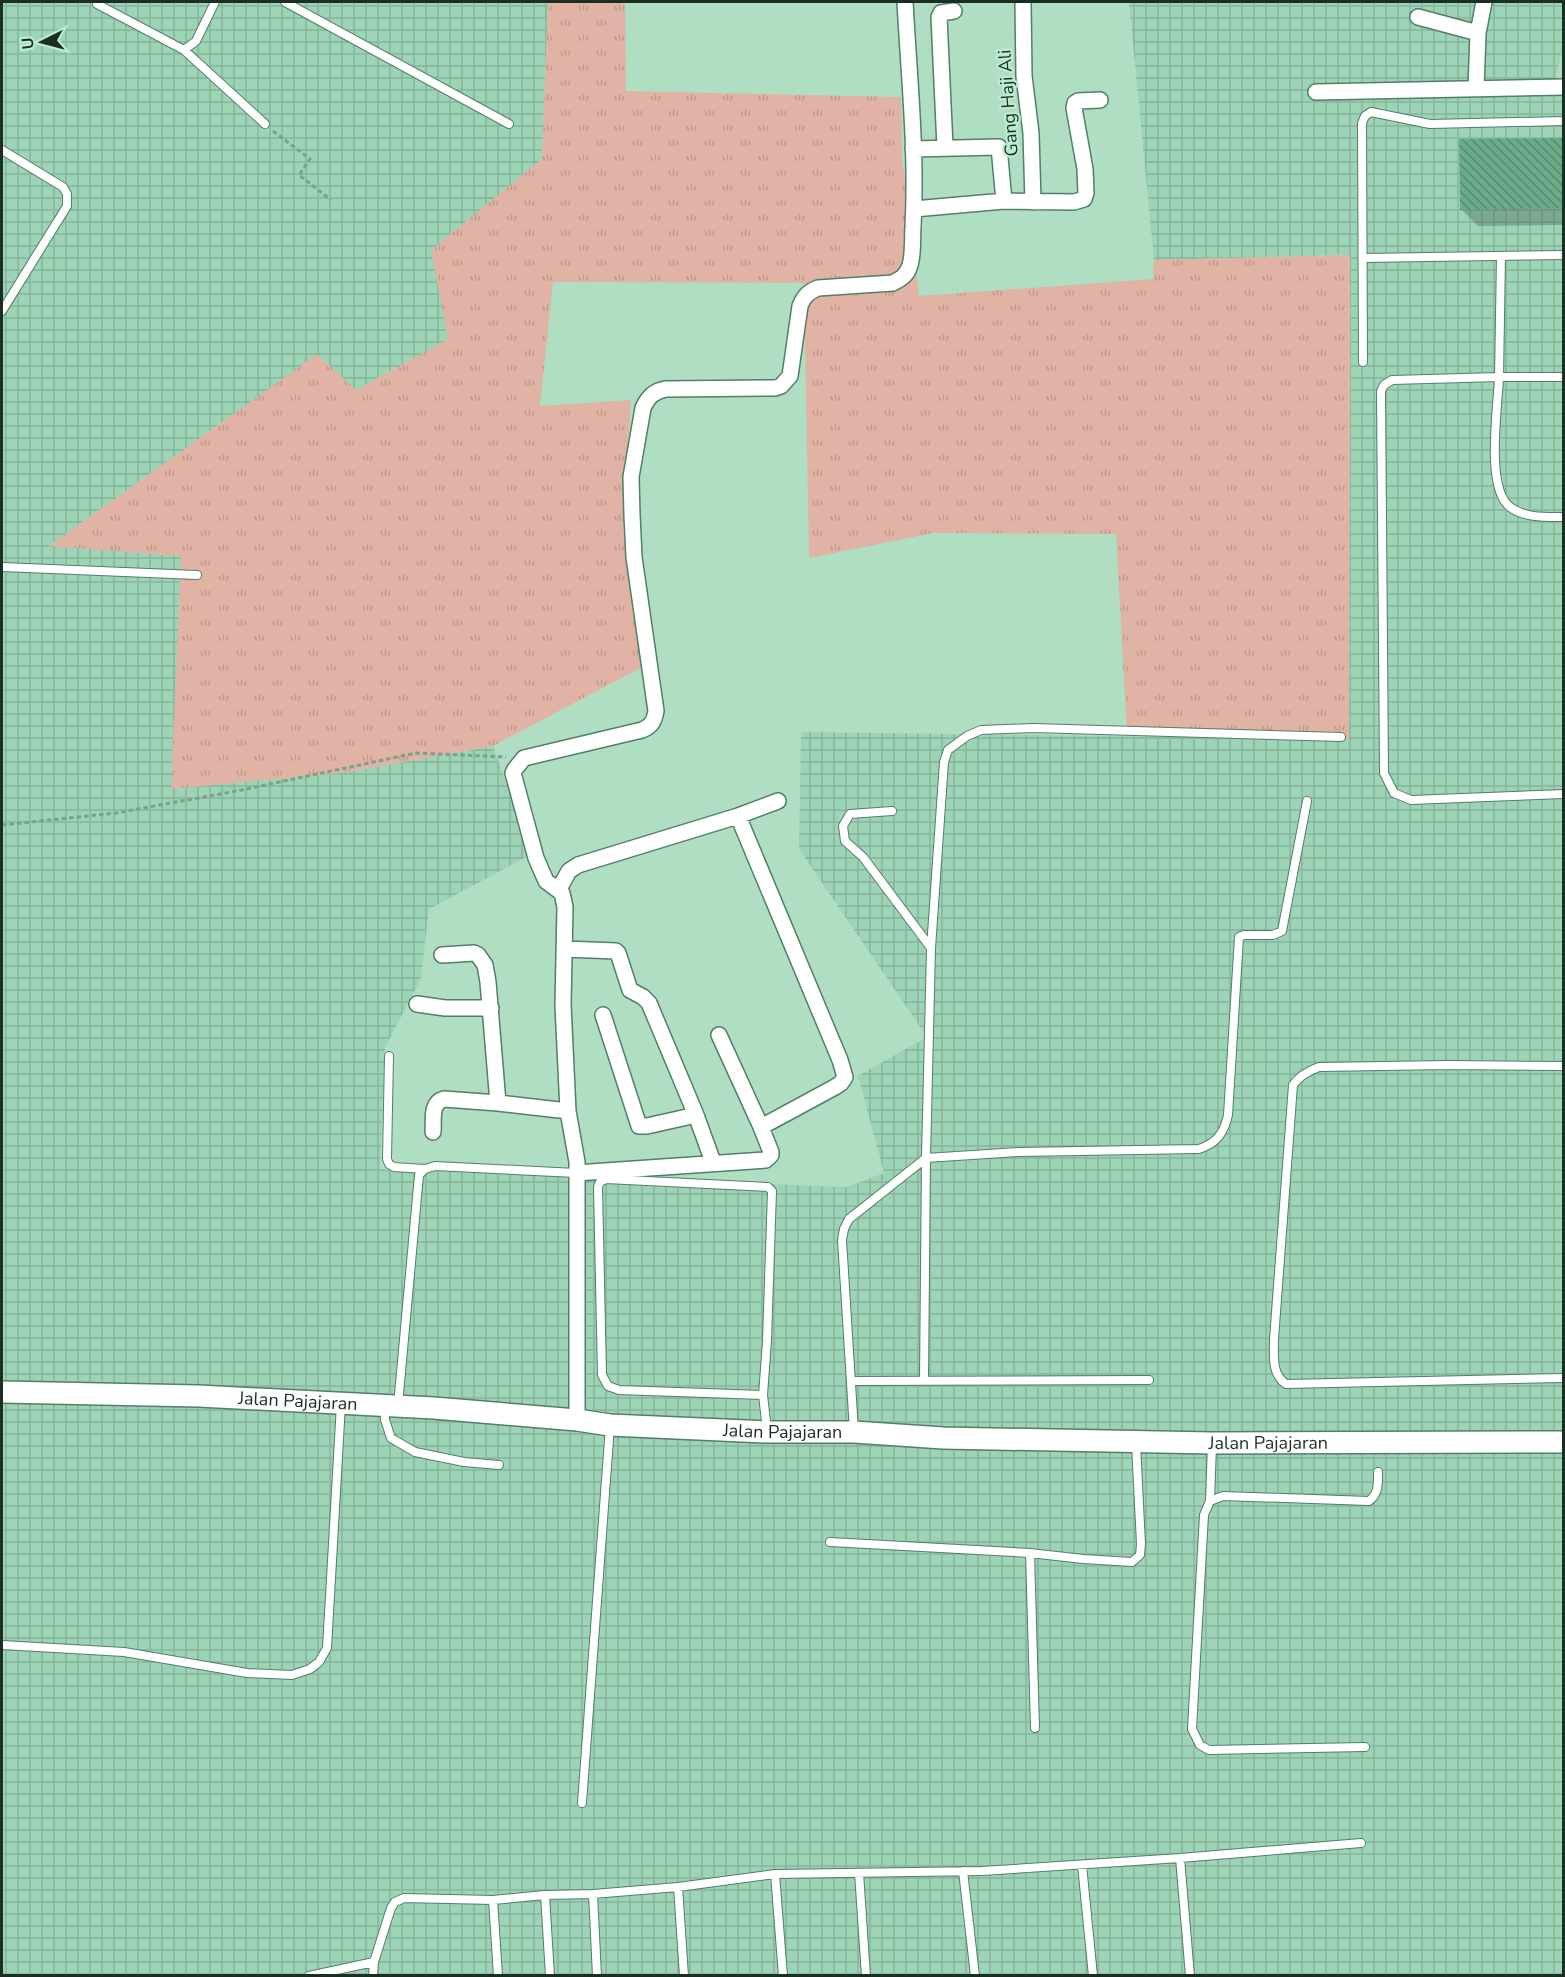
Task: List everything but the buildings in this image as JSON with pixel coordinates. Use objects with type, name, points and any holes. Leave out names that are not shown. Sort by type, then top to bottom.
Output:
[{"type":"main road","name":"Jalan Pajajaran","points":[[2,1392],[199,1396],[392,1406],[577,1420],[610,1425],[766,1432],[854,1432],[943,1438],[1212,1443],[1563,1442]]},
{"type":"street","points":[[577,1420],[576,1162],[568,1111],[563,1005],[565,907],[562,893],[546,881],[536,858],[513,778],[515,769],[524,758],[642,730],[648,728],[655,719],[656,711],[634,557],[632,515],[631,477],[646,401],[657,390],[666,388],[775,388],[781,386],[790,376],[803,298],[818,288],[893,282],[902,278],[909,270],[914,209],[905,2]]},
{"type":"street","name":"Gang Haji Ali","points":[[1023,2],[1024,76],[1034,202]]},
{"type":"street","points":[[1476,89],[1478,33],[1484,2]]},
{"type":"street","points":[[945,147],[939,15],[954,11]]},
{"type":"street","points":[[1418,17],[1478,33]]},
{"type":"street","points":[[1316,92],[1563,87]]},
{"type":"street","points":[[914,209],[1004,201],[1074,202],[1084,199],[1085,169],[1074,108],[1078,101],[1100,100]]},
{"type":"street","points":[[913,149],[999,147],[1004,201]]},
{"type":"street","points":[[559,889],[569,871],[578,865],[738,816],[778,801]]},
{"type":"street","points":[[738,816],[845,1072],[845,1077],[835,1087],[760,1127]]},
{"type":"street","points":[[565,950],[616,951],[618,953],[630,990],[643,997],[648,1003],[713,1162]]},
{"type":"street","points":[[442,955],[478,955],[485,965],[491,1008],[498,1103]]},
{"type":"street","points":[[417,1004],[445,1008],[491,1008]]},
{"type":"street","points":[[603,1015],[639,1126],[696,1116]]},
{"type":"street","points":[[576,1173],[766,1160],[771,1152],[718,1035]]},
{"type":"street","points":[[433,1132],[434,1106],[438,1101],[444,1099],[568,1111]]},
{"type":"lane","points":[[96,2],[184,50],[265,124]]},
{"type":"lane","points":[[184,50],[196,41],[215,2]]},
{"type":"lane","points":[[285,2],[509,124]]},
{"type":"lane","points":[[1363,362],[1362,123],[1365,116],[1371,112],[1431,124],[1563,121]]},
{"type":"lane","points":[[2,150],[63,187],[67,194],[67,206],[2,311]]},
{"type":"lane","points":[[1364,258],[1563,255]]},
{"type":"lane","points":[[1501,256],[1499,377],[1494,469],[1497,486],[1505,502],[1511,508],[1543,517],[1563,517]]},
{"type":"lane","points":[[1563,377],[1392,380],[1384,385],[1381,391],[1384,772],[1394,793],[1411,800],[1563,794]]},
{"type":"lane","points":[[2,567],[197,575]]},
{"type":"lane","points":[[924,1380],[931,948],[944,762],[948,750],[981,730],[1033,728],[1341,737]]},
{"type":"lane","points":[[854,1432],[842,1240],[849,1219],[926,1158],[1020,1152],[1199,1149],[1210,1146],[1225,1130],[1228,1115],[1239,937],[1244,934],[1278,934],[1282,931],[1307,801]]},
{"type":"lane","points":[[892,811],[849,814],[843,826],[845,841],[862,857],[931,948]]},
{"type":"lane","points":[[390,1056],[387,1158],[389,1164],[394,1167],[435,1166],[576,1173]]},
{"type":"lane","points":[[1563,1066],[1319,1067],[1298,1078],[1293,1085],[1274,1339],[1275,1372],[1287,1384],[1563,1378]]},
{"type":"lane","points":[[425,1168],[419,1176],[392,1406],[385,1420],[391,1438],[415,1452],[465,1462],[499,1465]]},
{"type":"lane","points":[[763,1395],[619,1390],[608,1386],[602,1375],[598,1187],[600,1182],[606,1179],[768,1187],[772,1191],[763,1395],[766,1432]]},
{"type":"lane","points":[[851,1381],[1149,1380]]},
{"type":"lane","points":[[2,1645],[124,1652],[247,1673],[292,1675],[310,1669],[319,1662],[327,1648],[341,1404]]},
{"type":"lane","points":[[582,1803],[610,1425]]},
{"type":"lane","points":[[830,1542],[1030,1553],[1132,1562],[1140,1555],[1141,1544],[1136,1441]]},
{"type":"lane","points":[[1212,1443],[1210,1501],[1203,1515],[1192,1729],[1200,1744],[1209,1750],[1365,1747]]},
{"type":"lane","points":[[1210,1501],[1222,1497],[1369,1500],[1376,1496],[1378,1472]]},
{"type":"lane","points":[[1030,1553],[1035,1728]]},
{"type":"lane","points":[[373,1976],[374,1962],[391,1908],[395,1902],[404,1898],[492,1900],[678,1887],[775,1874],[963,1871],[1180,1858],[1360,1843]]},
{"type":"lane","points":[[1180,1858],[1190,1976]]},
{"type":"lane","points":[[1082,1864],[1094,1976]]},
{"type":"lane","points":[[963,1871],[975,1976]]},
{"type":"lane","points":[[775,1874],[783,1976]]},
{"type":"lane","points":[[859,1874],[866,1976]]},
{"type":"lane","points":[[678,1887],[684,1976]]},
{"type":"lane","points":[[593,1894],[597,1976]]},
{"type":"lane","points":[[545,1895],[550,1976]]},
{"type":"lane","points":[[492,1900],[498,1976]]},
{"type":"lane","points":[[309,1976],[374,1962]]},
{"type":"path","points":[[265,124],[310,159],[298,175],[331,200]]},
{"type":"path","points":[[2,825],[116,813],[242,790],[416,753],[524,758]]},
{"type":"shaded area","points":[[2,2],[548,2],[542,159],[432,250],[448,339],[356,390],[317,355],[50,545],[181,556],[341,773],[493,746],[532,854],[429,909],[421,978],[385,1048],[380,1169],[847,1187],[884,1173],[858,1076],[927,1037],[799,849],[801,732],[1349,739],[1350,255],[1154,260],[1129,2],[1563,2],[1563,46],[1556,78],[1564,78],[1563,1975],[2,1976]]},
{"type":"green space","points":[[548,2],[625,2],[626,91],[901,97],[902,158],[919,296],[1153,279],[1154,260],[1350,255],[1349,739],[1127,736],[1116,534],[933,533],[809,558],[804,283],[553,282],[540,406],[631,400],[623,529],[642,667],[493,746],[341,773],[171,789],[181,556],[49,546],[317,354],[356,390],[448,339],[431,250],[542,159]]}]
